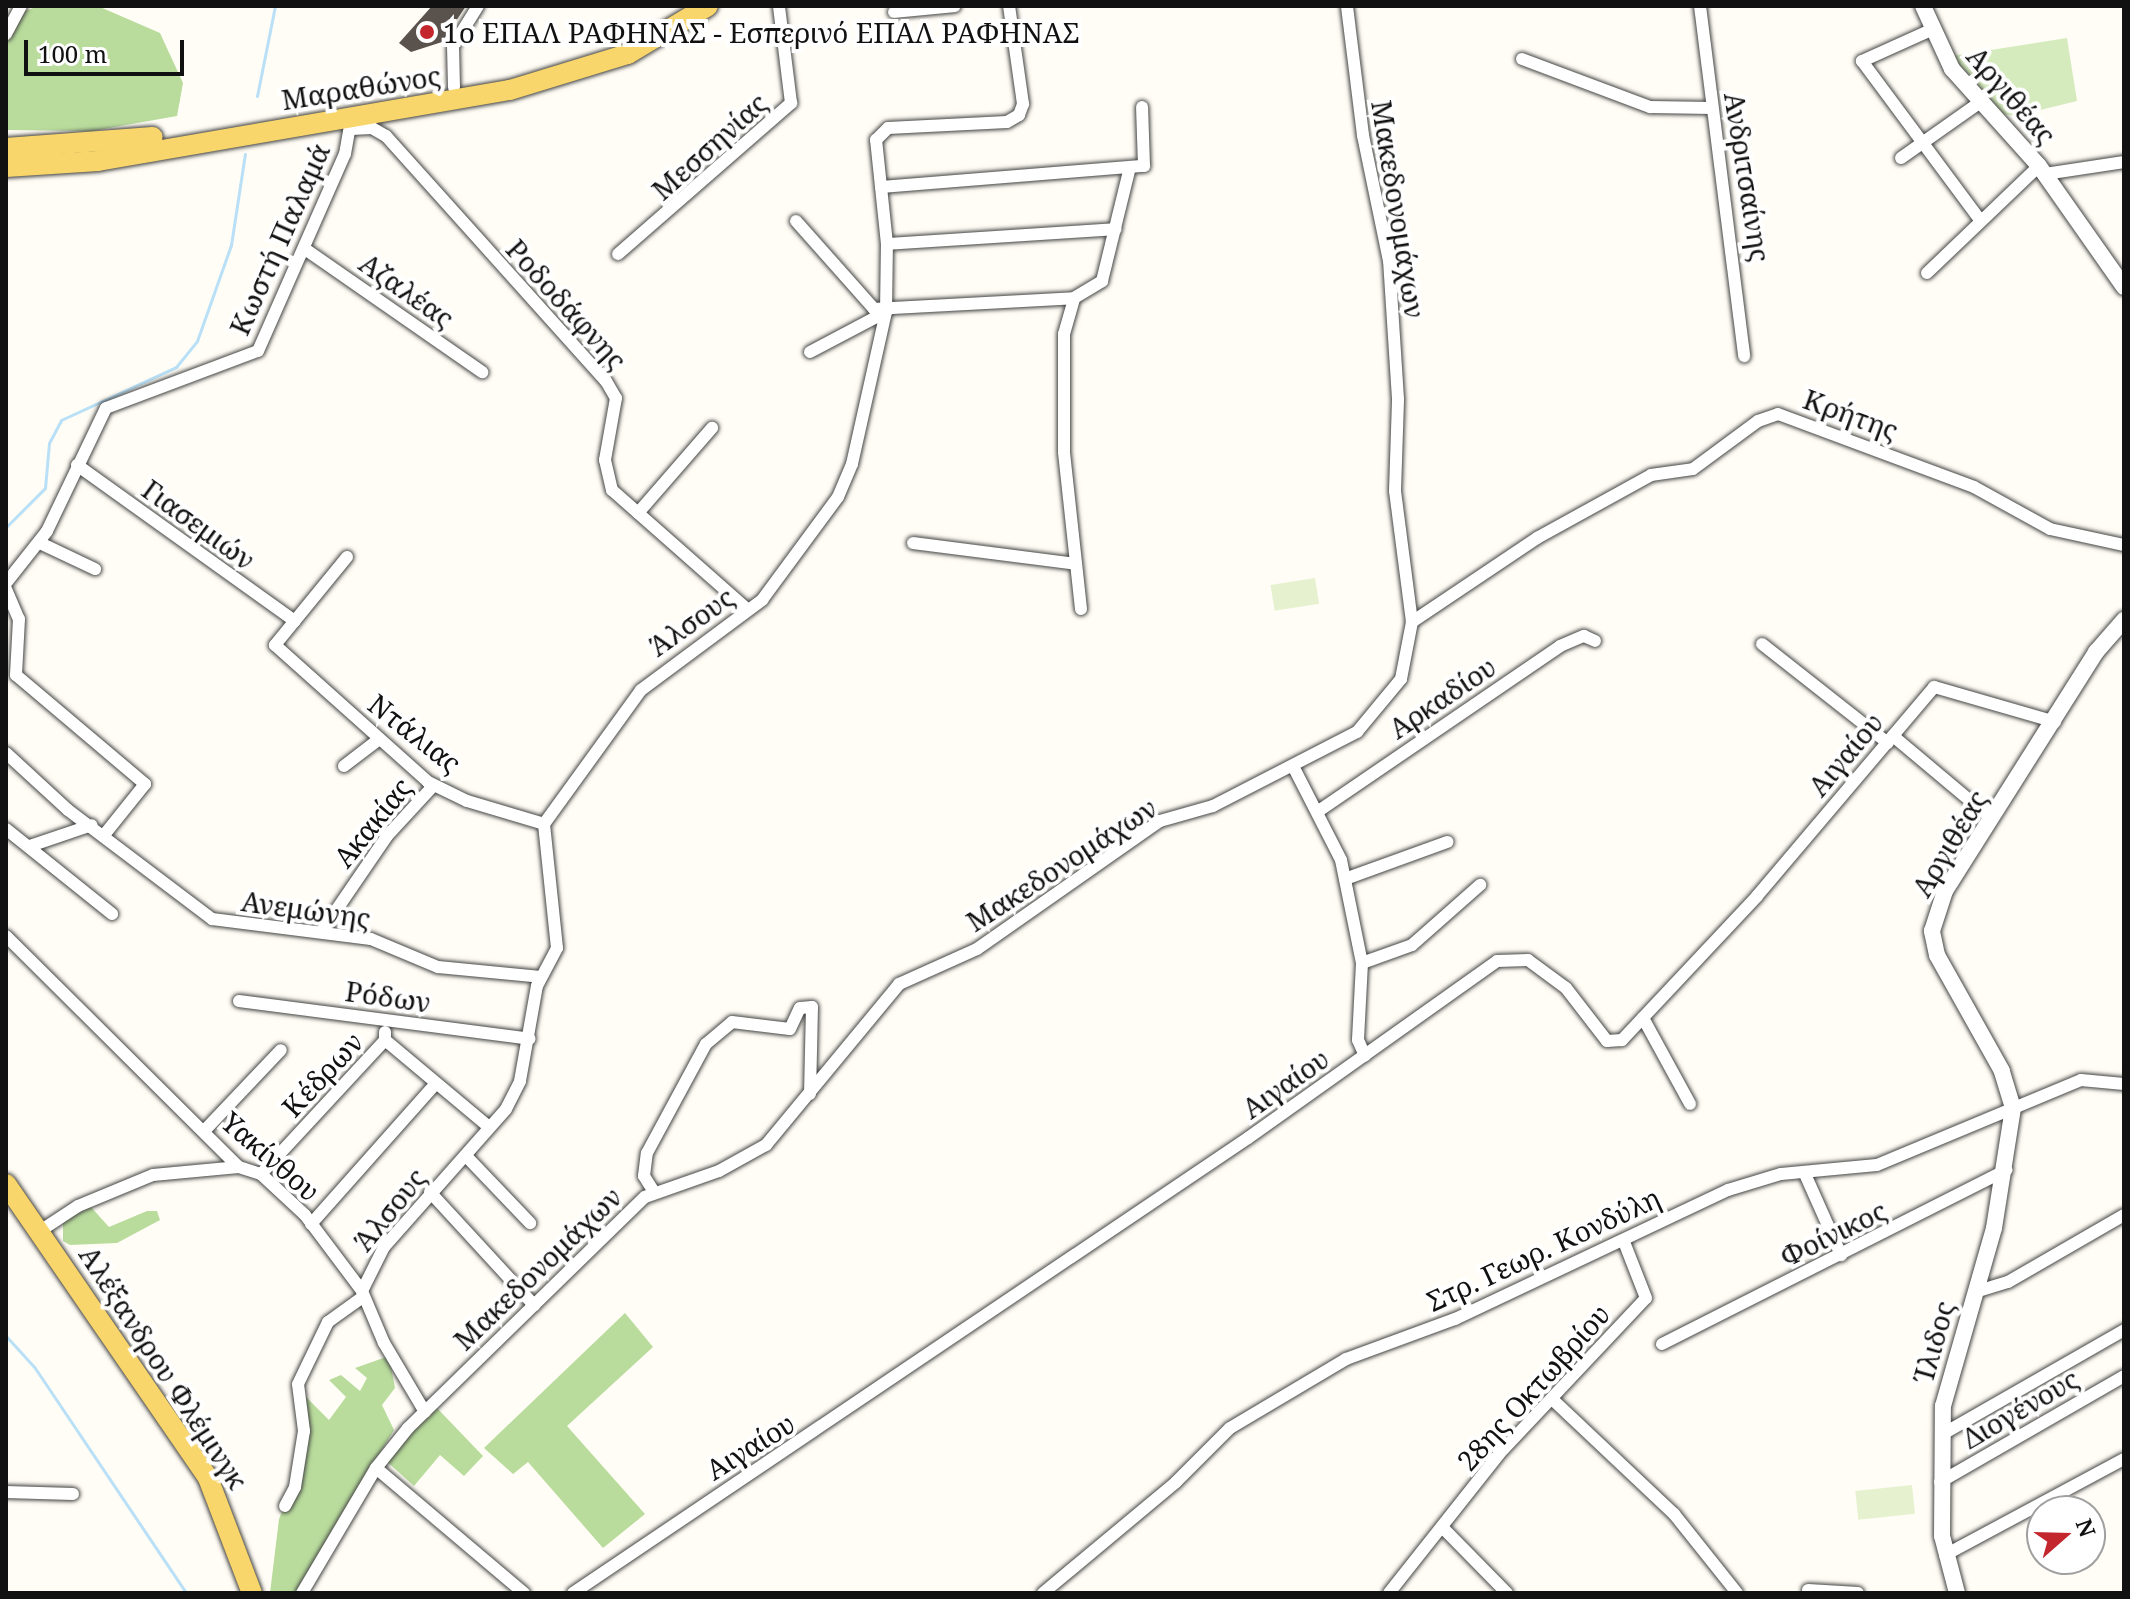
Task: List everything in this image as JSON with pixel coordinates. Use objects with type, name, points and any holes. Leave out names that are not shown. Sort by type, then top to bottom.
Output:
[{"type":"main road","name":"Μαραθώνος","points":[[6,148],[121,143],[454,87],[591,55],[686,6]]},
{"type":"main road","name":"Μαραθώνος","points":[[6,167],[70,165],[349,124],[575,74],[643,48],[708,6]]},
{"type":"main road","name":"Αλέξανδρου Φλέμινγκ","points":[[7,1188],[40,1231],[208,1478],[252,1593]]},
{"type":"street","points":[[454,87],[453,46],[478,6]]},
{"type":"street","name":"Μεσσηνίας","points":[[618,254],[791,103],[779,6]]},
{"type":"street","points":[[894,12],[955,6]]},
{"type":"street","name":"Άλσους","points":[[363,1294],[384,1247],[430,1192],[466,1156],[513,1098],[530,1039],[541,977],[559,931],[544,824],[641,690],[748,610],[780,578],[838,497],[852,464],[886,312],[887,244],[879,131],[1007,122],[1019,115],[1023,104],[1009,6]]},
{"type":"street","name":"Μακεδονομάχων","points":[[302,1593],[376,1468],[425,1412],[654,1192],[749,1157],[810,1096],[909,977],[977,949],[1160,821],[1213,806],[1294,768],[1357,732],[1380,706],[1410,659],[1412,622],[1395,491],[1398,399],[1389,261],[1347,6]]},
{"type":"street","name":"Ανδριτσαίνης","points":[[1700,6],[1712,108],[1728,192],[1744,356]]},
{"type":"street","name":"Αργιθέας","points":[[1923,6],[1931,30],[1979,103],[2042,170],[2124,287]]},
{"type":"street","points":[[6,34],[14,11]]},
{"type":"street","points":[[1931,30],[1862,61],[1981,221]]},
{"type":"street","points":[[1522,59],[1650,107],[1712,108]]},
{"type":"street","points":[[1901,158],[1979,103]]},
{"type":"street","points":[[881,187],[1144,166],[1142,107]]},
{"type":"street","name":"Κωστή Παλαμά","points":[[6,586],[40,543],[106,408],[258,351],[305,249],[349,124]]},
{"type":"street","name":"Ροδοδάφνης","points":[[349,124],[372,128],[386,136],[613,390],[606,473],[612,490],[748,610]]},
{"type":"street","points":[[1927,273],[1981,221],[2042,170],[2124,162]]},
{"type":"street","points":[[810,352],[886,312],[1074,298],[1102,281],[1130,167]]},
{"type":"street","points":[[796,221],[866,302],[886,312]]},
{"type":"street","points":[[887,244],[1116,229]]},
{"type":"street","name":"Αζαλέας","points":[[305,249],[482,372]]},
{"type":"street","points":[[1074,298],[1062,377],[1081,609]]},
{"type":"street","name":"Κρήτης","points":[[1412,622],[1537,538],[1651,475],[1693,469],[1745,430],[1778,414],[1974,487],[2050,529],[2124,545]]},
{"type":"street","points":[[638,513],[712,428]]},
{"type":"street","name":"Γιασεμιών","points":[[77,465],[295,621]]},
{"type":"street","points":[[40,543],[95,569]]},
{"type":"street","points":[[913,543],[1076,564]]},
{"type":"street","points":[[295,621],[347,557]]},
{"type":"street","points":[[6,586],[19,619],[16,675],[145,784],[104,835]]},
{"type":"street","name":"Αργιθέας","points":[[2013,1108],[2002,1071],[1940,962],[1932,931],[1945,891],[2055,722],[2096,652],[2124,620]]},
{"type":"street","name":"Ντάλιας","points":[[295,621],[275,645],[378,740],[434,785],[544,824]]},
{"type":"street","name":"Αρκαδίου","points":[[1320,810],[1560,646],[1584,636],[1595,641]]},
{"type":"street","points":[[1762,644],[1992,819]]},
{"type":"street","name":"Αιγαίου","points":[[573,1593],[1365,1056],[1497,961],[1512,958],[1528,960],[1566,988],[1607,1041],[1622,1040],[1934,687],[2055,722]]},
{"type":"street","points":[[344,766],[378,740]]},
{"type":"street","name":"Ανεμώνης","points":[[6,753],[212,919],[371,939],[438,967],[541,977]]},
{"type":"street","points":[[1294,768],[1320,810],[1345,879],[1362,963],[1358,1040],[1365,1056]]},
{"type":"street","name":"Ακακίας","points":[[322,931],[387,836],[434,785]]},
{"type":"street","points":[[30,846],[92,825]]},
{"type":"street","points":[[11,834],[112,914]]},
{"type":"street","points":[[1345,879],[1447,842]]},
{"type":"street","points":[[1362,963],[1412,945],[1480,885]]},
{"type":"street","name":"Υακίνθου","points":[[6,936],[239,1167],[261,1174],[311,1224],[363,1294],[425,1412]]},
{"type":"street","name":"Ρόδων","points":[[239,1001],[530,1039]]},
{"type":"street","points":[[654,1192],[644,1176],[647,1153],[706,1044],[734,1021],[790,1029],[800,1008],[812,1007],[810,1096]]},
{"type":"street","points":[[1643,1018],[1690,1104]]},
{"type":"street","points":[[388,1021],[385,1040],[489,1127]]},
{"type":"street","name":"Κέδρων","points":[[261,1174],[385,1040]]},
{"type":"street","points":[[205,1130],[281,1050]]},
{"type":"street","name":"Στρ. Γεωρ. Κονδύλη","points":[[1043,1593],[1245,1418],[1346,1359],[1455,1319],[1624,1242],[1728,1190],[1781,1174],[1877,1165],[2081,1080],[2124,1084]]},
{"type":"street","points":[[311,1224],[436,1083]]},
{"type":"street","name":"Ίλιδος","points":[[1957,1593],[1945,1555],[1940,1482],[1941,1435],[1947,1384],[1975,1292],[2006,1170],[2013,1108]]},
{"type":"street","points":[[466,1156],[530,1223]]},
{"type":"street","points":[[40,1231],[78,1206],[153,1175],[239,1167]]},
{"type":"street","name":"Φοίνικος","points":[[1662,1344],[2006,1170]]},
{"type":"street","points":[[1805,1174],[1841,1255]]},
{"type":"street","points":[[430,1192],[534,1305]]},
{"type":"street","points":[[1975,1292],[2008,1282],[2124,1215]]},
{"type":"street","name":"28ης Οκτωβρίου","points":[[1389,1593],[1444,1529],[1499,1454],[1646,1298],[1624,1242]]},
{"type":"street","points":[[285,1506],[295,1487],[304,1431],[298,1384],[328,1322],[363,1294]]},
{"type":"street","points":[[1941,1435],[2124,1330]]},
{"type":"street","name":"Διογένους","points":[[1940,1482],[2124,1376]]},
{"type":"street","points":[[1552,1399],[1674,1514],[1737,1593]]},
{"type":"street","points":[[1945,1555],[2124,1459]]},
{"type":"street","points":[[376,1468],[524,1593]]},
{"type":"street","points":[[6,1492],[73,1494]]},
{"type":"street","points":[[1444,1529],[1507,1593]]},
{"type":"street","points":[[1808,1590],[1858,1593]]},
{"type":"green space","points":[[39,6],[100,7],[160,33],[183,83],[177,116],[92,131],[6,130],[6,42],[22,12]]},
{"type":"green space","points":[[2067,38],[2077,101],[2016,116],[2002,114],[1952,56]]},
{"type":"green space","points":[[1315,578],[1319,604],[1275,611],[1271,585]]},
{"type":"green space","points":[[91,1207],[109,1227],[147,1211],[157,1211],[160,1220],[117,1243],[70,1245],[63,1241],[63,1221]]},
{"type":"green space","points":[[625,1313],[653,1347],[567,1426],[645,1514],[603,1548],[528,1462],[513,1474],[484,1448]]},
{"type":"green space","points":[[389,1356],[395,1388],[382,1405],[394,1430],[295,1593],[270,1593],[279,1519],[306,1453],[301,1392],[329,1420],[346,1397],[329,1380],[341,1375],[360,1391],[367,1378],[355,1368]]},
{"type":"green space","points":[[436,1407],[483,1456],[464,1476],[440,1455],[414,1486],[384,1459]]},
{"type":"green space","points":[[1912,1485],[1915,1514],[1858,1520],[1855,1491]]},
{"type":"building","name":"1ο ΕΠΑΛ ΡΑΦΗΝΑΣ - Εσπερινό ΕΠΑΛ ΡΑΦΗΝΑΣ","points":[[432,6],[466,6],[442,42],[411,52],[399,43]]},
{"type":"waterway","points":[[257,96],[275,6]]},
{"type":"waterway","points":[[6,527],[45,488],[49,443],[61,420],[176,367],[197,341],[231,245],[245,154]]},
{"type":"waterway","points":[[6,1336],[35,1368],[186,1593]]},
{"type":"place","name":"1ο ΕΠΑΛ ΡΑΦΗΝΑΣ - Εσπερινό ΕΠΑΛ ΡΑΦΗΝΑΣ","points":[[427,32]]}]
